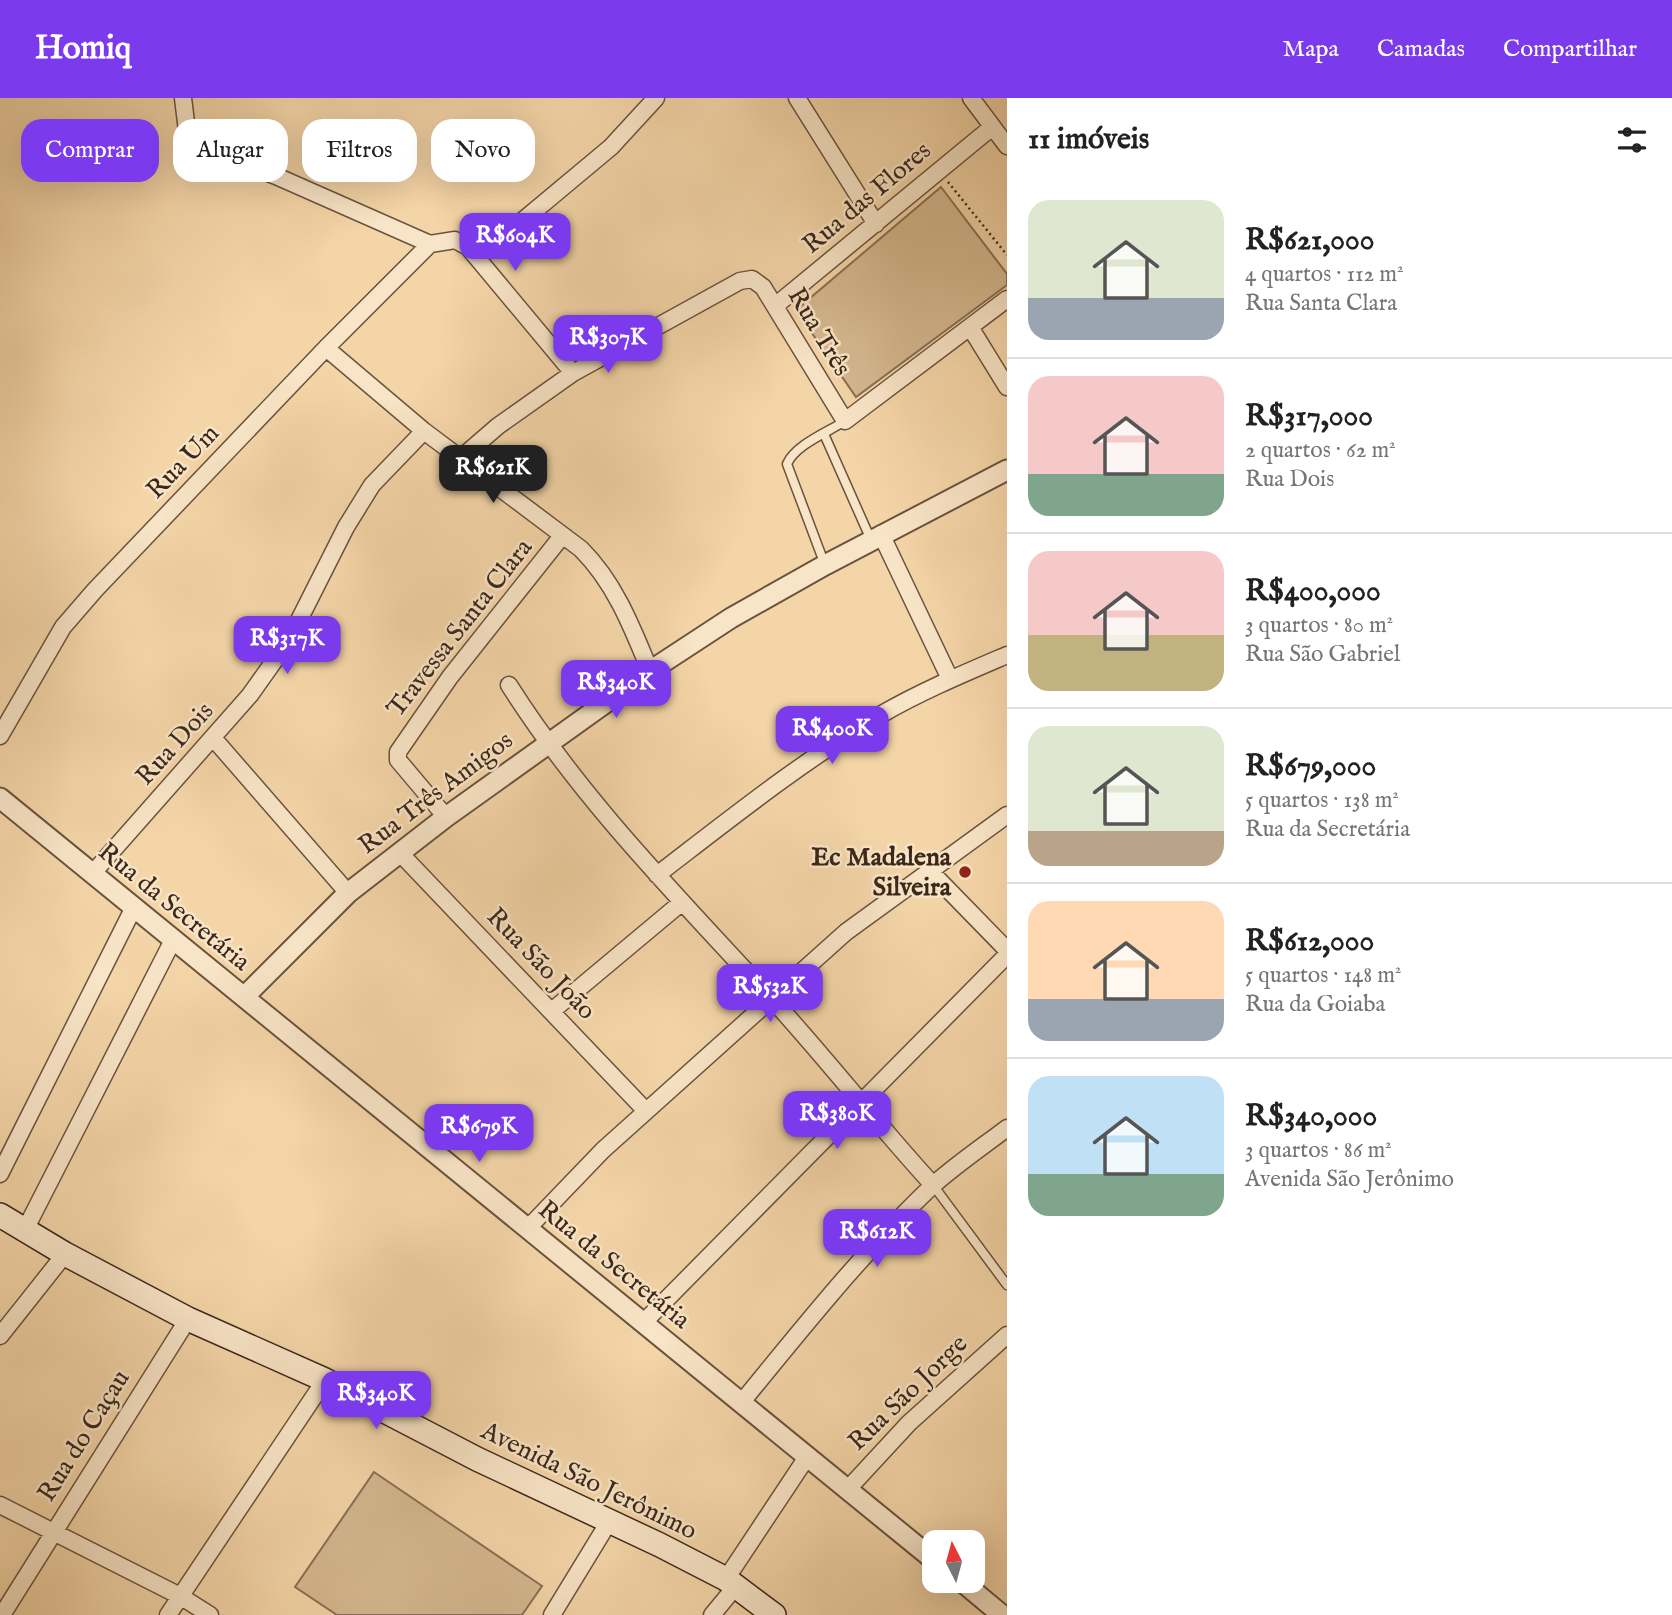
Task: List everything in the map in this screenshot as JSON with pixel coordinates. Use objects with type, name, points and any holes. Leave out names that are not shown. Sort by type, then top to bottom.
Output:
[{"type":"main road","name":"Avenida São Jerônimo","points":[[0,1214],[65,1254],[188,1319],[324,1380],[477,1459],[610,1520],[731,1582],[774,1615]]},
{"type":"street","points":[[183,98],[187,139],[199,148],[286,181],[430,244],[456,240],[468,247],[573,373]]},
{"type":"street","points":[[478,258],[611,147],[656,98]]},
{"type":"street","points":[[797,98],[876,223]]},
{"type":"street","points":[[971,98],[1007,146]]},
{"type":"street","name":"Rua das Flores","points":[[775,306],[991,128]]},
{"type":"street","name":"Rua Um","points":[[0,736],[63,628],[160,520],[430,244]]},
{"type":"street","name":"Rua Três","points":[[461,458],[498,425],[573,373],[740,281],[752,279],[763,287],[845,421]]},
{"type":"street","points":[[845,421],[1007,299]]},
{"type":"street","points":[[970,327],[1007,387]]},
{"type":"street","points":[[326,348],[424,432],[598,566],[630,621],[650,671]]},
{"type":"street","name":"Rua Dois","points":[[92,874],[214,739],[289,640],[346,527],[372,485],[424,432]]},
{"type":"street","name":"Rua Três Amigos","points":[[244,997],[348,893],[446,817],[650,671],[731,618],[825,565],[1007,470]]},
{"type":"street","name":"Travessa Santa Clara","points":[[446,817],[398,760],[398,752],[450,677],[562,536]]},
{"type":"street","points":[[876,537],[950,679]]},
{"type":"street","points":[[657,875],[810,758],[884,713],[950,679],[1007,655]]},
{"type":"street","points":[[509,685],[546,744],[657,875],[771,999],[859,1104],[933,1185]]},
{"type":"street","points":[[214,739],[348,893]]},
{"type":"street","name":"Rua da Secretária","points":[[0,799],[922,1550]]},
{"type":"street","points":[[528,1228],[646,1111],[846,932],[1007,815]]},
{"type":"street","name":"Rua São João","points":[[400,852],[553,1010],[646,1111]]},
{"type":"street","points":[[643,1323],[1007,952],[929,870]]},
{"type":"street","points":[[553,1010],[681,903]]},
{"type":"street","points":[[0,1174],[134,907]]},
{"type":"street","points":[[26,1228],[173,940]]},
{"type":"street","points":[[741,1403],[832,1291],[933,1185],[1007,1128]]},
{"type":"street","points":[[0,1336],[65,1254]]},
{"type":"street","name":"Rua do Caçau","points":[[2,1615],[188,1319]]},
{"type":"street","name":"Rua São Jorge","points":[[847,1490],[909,1423],[1007,1335]]},
{"type":"street","points":[[168,1615],[324,1380]]},
{"type":"street","points":[[712,1615],[807,1457]]},
{"type":"street","points":[[0,1505],[180,1596],[210,1615]]},
{"type":"street","points":[[552,1615],[610,1520]]},
{"type":"street","points":[[976,1593],[1002,1615]]},
{"type":"lane","points":[[825,565],[788,464],[790,457],[845,421]]},
{"type":"lane","points":[[824,434],[876,537]]},
{"type":"lane","points":[[933,1185],[1007,1285]]},
{"type":"path","points":[[939,171],[1007,255]]},
{"type":"shaded area","points":[[941,187],[1007,274],[1007,285],[856,397],[796,310]]},
{"type":"shaded area","points":[[374,1472],[542,1586],[522,1615],[337,1615],[295,1587]]},
{"type":"place","name":"Ec Madalena Silveira","points":[[965,872]]}]
